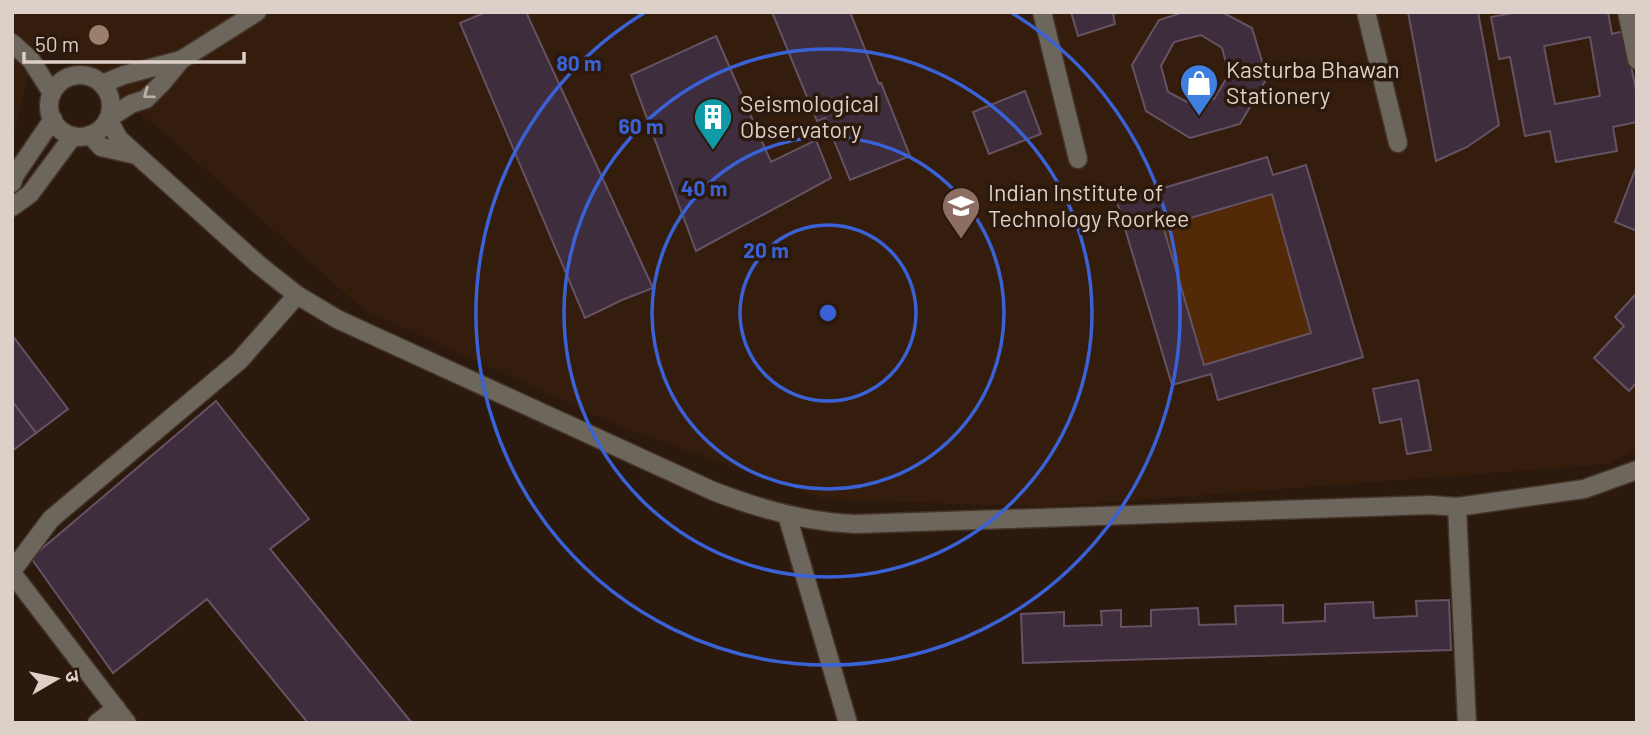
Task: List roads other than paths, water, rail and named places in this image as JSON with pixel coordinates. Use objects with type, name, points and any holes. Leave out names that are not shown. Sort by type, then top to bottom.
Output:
[{"type":"street","points":[[102,84],[124,75],[181,60],[257,12]]},
{"type":"street","points":[[1042,12],[1078,159]]},
{"type":"street","points":[[1366,12],[1398,143]]},
{"type":"street","points":[[1627,12],[1637,60]]},
{"type":"street","points":[[12,43],[31,60],[67,78]]},
{"type":"street","points":[[31,60],[52,93]]},
{"type":"street","points":[[12,207],[30,194],[81,135],[103,126],[108,119],[131,104],[146,99],[181,60]]},
{"type":"street","points":[[136,155],[101,147],[81,135],[58,127],[50,111],[50,101],[56,87],[76,75],[86,75],[102,84],[110,101],[108,119],[119,139],[260,265],[297,295],[337,319],[713,491],[745,504],[826,523],[1431,505],[1457,507],[1584,489],[1637,470]]},
{"type":"street","points":[[12,183],[15,174],[52,119]]},
{"type":"street","points":[[127,723],[12,572],[51,520],[240,360],[297,295]]},
{"type":"street","points":[[1457,507],[1467,723]]},
{"type":"street","points":[[788,515],[848,723]]},
{"type":"street","points":[[97,723],[116,708]]},
{"type":"place","name":"Kasturba Bhawan Stationery","points":[[1199,117]]},
{"type":"place","name":"Seismological Observatory","points":[[713,151]]},
{"type":"place","name":"Indian Institute of Technology Roorkee","points":[[961,240]]}]
